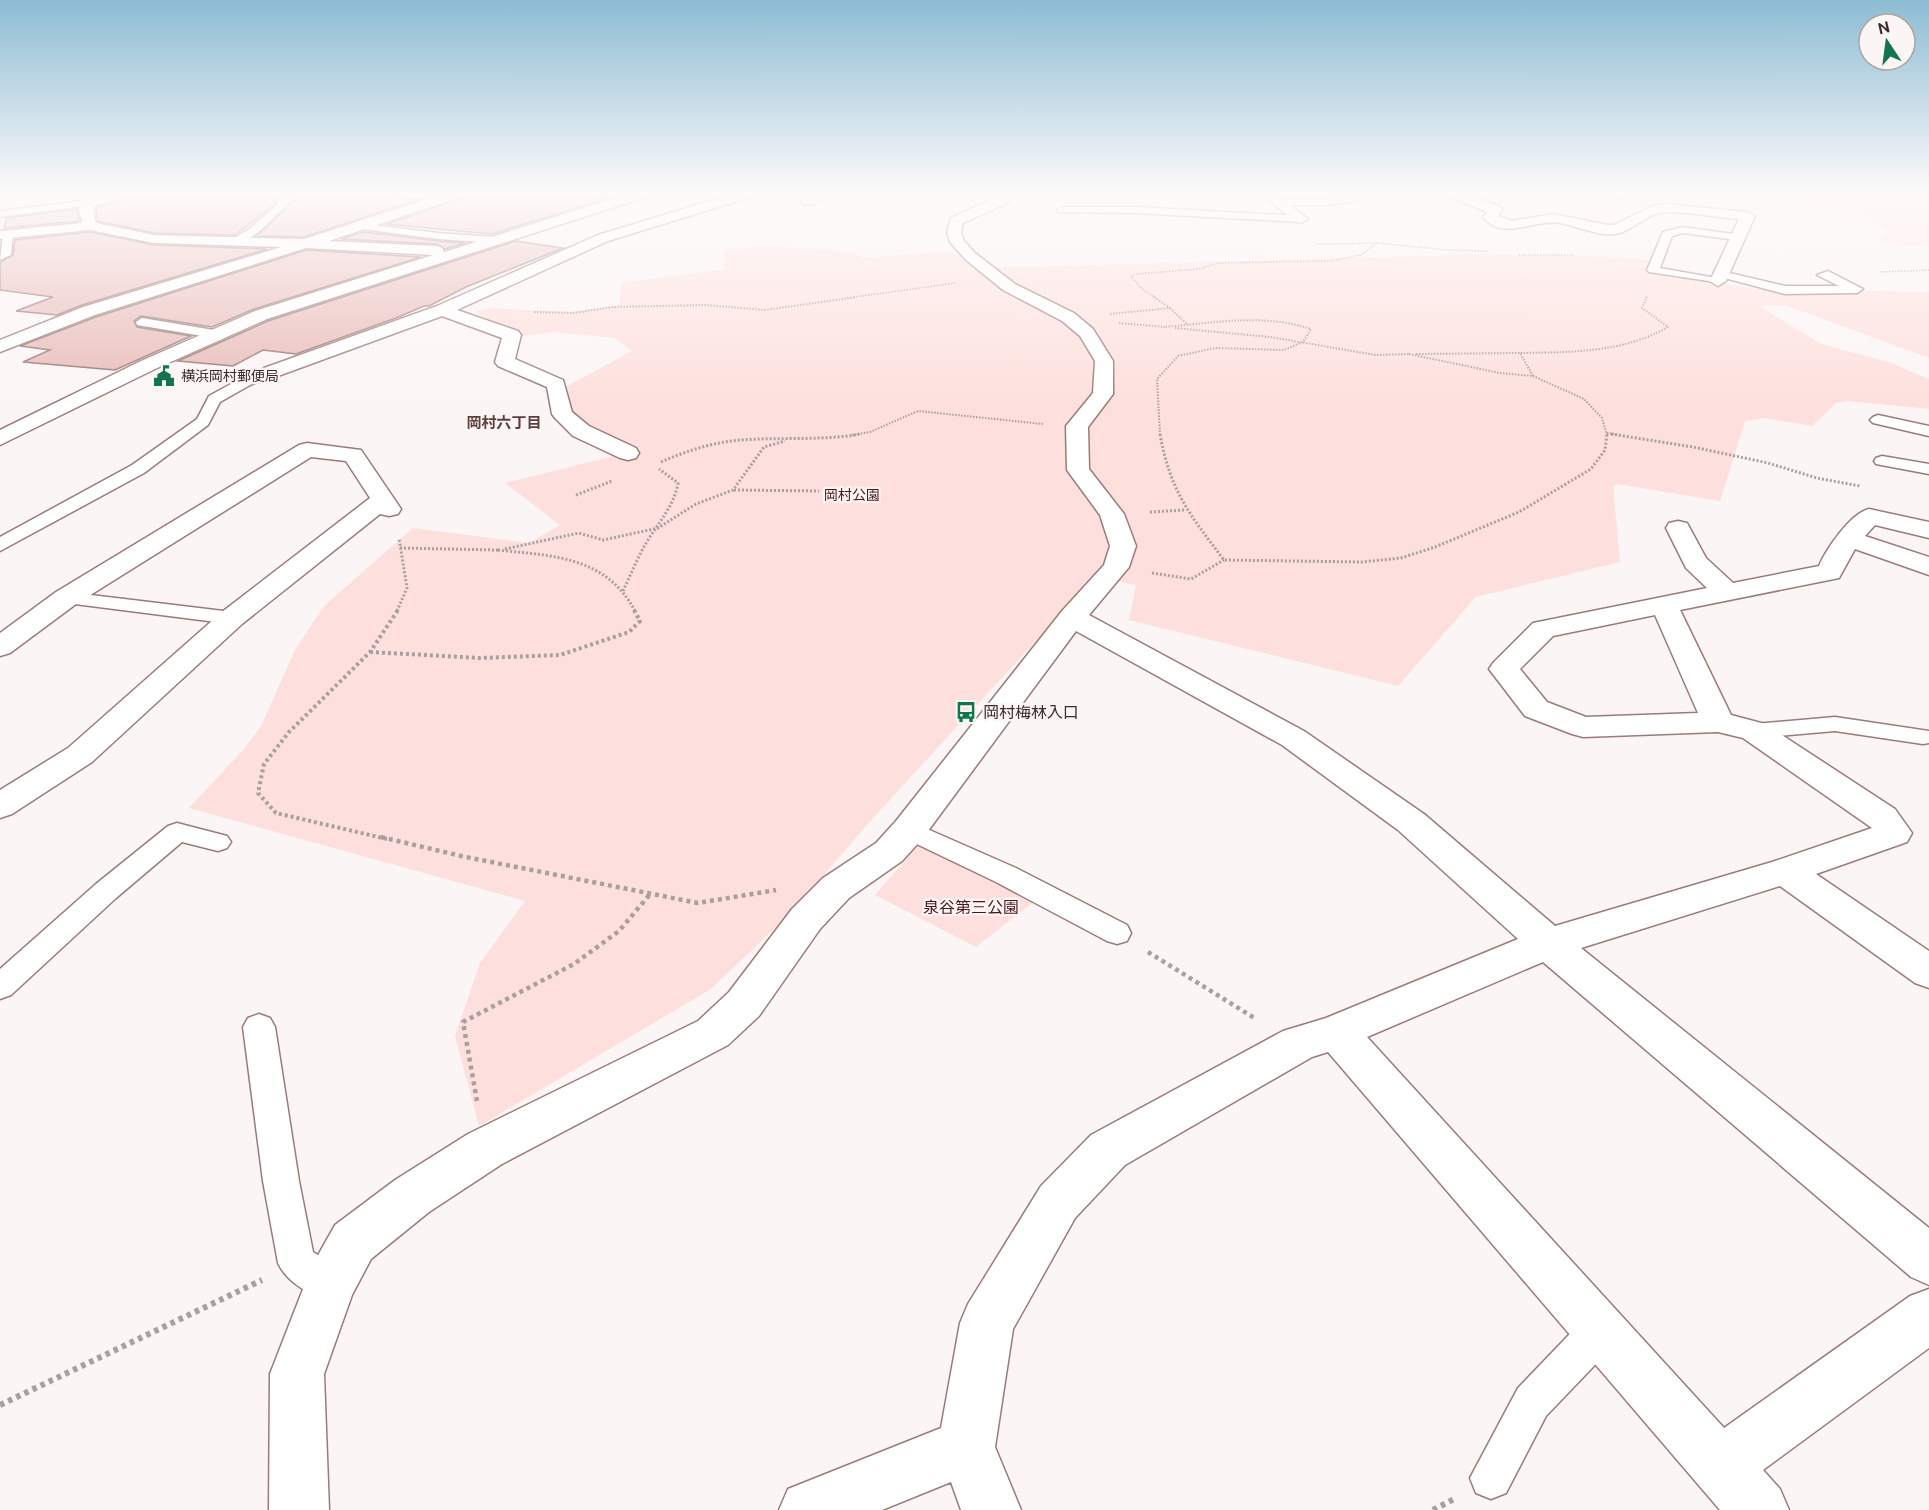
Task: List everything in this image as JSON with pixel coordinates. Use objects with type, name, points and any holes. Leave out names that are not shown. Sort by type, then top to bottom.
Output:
[{"type":"street","points":[[0,346],[89,311],[246,262]]},
{"type":"street","points":[[0,438],[214,334],[261,315],[424,262]]},
{"type":"street","points":[[271,372],[443,310],[549,262]]},
{"type":"street","points":[[299,1510],[297,1374],[313,1274],[412,1196],[485,1149],[713,1033],[744,1004],[806,919],[836,888],[889,852],[909,830],[1072,617],[1116,567],[1123,546],[1112,514],[1078,470],[1077,426],[1103,394],[1104,361],[1087,333],[1068,317],[994,278],[978,262]]},
{"type":"street","points":[[1719,277],[1726,262]]},
{"type":"street","points":[[443,310],[470,322],[512,335],[505,362],[556,384],[562,414],[581,430],[628,453]]},
{"type":"street","points":[[0,647],[66,598],[307,450],[352,455],[386,505],[232,618],[80,755],[0,807]]},
{"type":"street","points":[[991,1510],[966,1447],[987,1323],[1058,1202],[1108,1150],[1317,1038],[1548,943],[1785,871],[1894,833],[1883,817],[1754,731],[1718,722],[1583,727],[1536,709],[1504,669],[1543,629],[1830,572],[1837,554],[1869,516],[1929,530]]},
{"type":"street","points":[[1678,528],[1695,562],[1728,593]]},
{"type":"street","points":[[1849,539],[1915,560],[1929,567]]},
{"type":"street","points":[[1664,605],[1718,722]]},
{"type":"street","points":[[1072,617],[1293,738],[1411,822],[1548,943],[1929,1260]]},
{"type":"street","points":[[1785,871],[1929,972]]},
{"type":"street","points":[[1317,1038],[1600,1331],[1759,1510]]},
{"type":"street","points":[[1720,1466],[1929,1315]]},
{"type":"street","points":[[809,1510],[966,1447]]},
{"type":"lane","points":[[1656,262],[1653,270],[1719,277],[1785,290],[1857,290],[1823,275],[1828,274]]},
{"type":"lane","points":[[142,322],[214,334]]},
{"type":"lane","points":[[0,545],[138,469],[203,422],[214,399],[245,382],[271,372]]},
{"type":"lane","points":[[1878,420],[1929,431]]},
{"type":"lane","points":[[1882,461],[1929,469]]},
{"type":"lane","points":[[66,598],[232,618]]},
{"type":"lane","points":[[1754,731],[1835,724],[1923,737]]},
{"type":"lane","points":[[909,830],[1006,874],[1116,933]]},
{"type":"lane","points":[[0,987],[106,891],[177,832],[218,842]]},
{"type":"lane","points":[[259,1027],[281,1181],[313,1274]]},
{"type":"lane","points":[[1491,1478],[1532,1402],[1600,1331]]},
{"type":"path","points":[[1188,325],[1170,308],[1142,289],[1131,277],[1135,274],[1198,269],[1219,263],[1249,262]]},
{"type":"path","points":[[1068,317],[1303,342],[1376,355],[1593,350],[1655,336],[1668,327],[1642,308],[1654,281],[1653,270]]},
{"type":"path","points":[[512,335],[522,332],[523,327],[505,316],[516,313],[573,313],[649,305],[705,304],[778,309],[994,278]]},
{"type":"path","points":[[1088,318],[1170,308]]},
{"type":"path","points":[[1164,327],[1258,319],[1300,325],[1311,329],[1303,342],[1284,350],[1235,348],[1199,351],[1178,357],[1157,379],[1156,403],[1170,478],[1185,510],[1224,560]]},
{"type":"path","points":[[1520,353],[1533,376]]},
{"type":"path","points":[[1116,567],[1191,579],[1224,560],[1362,562],[1401,558],[1435,548],[1519,512],[1591,469],[1605,450],[1607,434],[1602,418],[1584,399],[1533,376],[1500,373],[1408,354]]},
{"type":"path","points":[[623,591],[648,540],[658,528],[677,494],[678,483],[654,465],[677,455],[707,446],[740,440],[830,439],[870,432],[918,411],[1077,426]]},
{"type":"path","points":[[1607,434],[1693,447],[1767,463],[1817,478],[1860,486]]},
{"type":"path","points":[[733,490],[764,447],[792,439]]},
{"type":"path","points":[[498,550],[579,533],[603,540],[658,528],[696,504],[733,490],[819,490]]},
{"type":"path","points":[[386,505],[405,522],[398,539],[407,588],[397,612],[370,652],[289,732],[264,764],[258,793],[276,813],[461,856],[698,903],[767,890],[836,888]]},
{"type":"path","points":[[370,652],[480,658],[560,656],[629,632],[640,621],[623,591],[608,576],[559,557],[498,550],[399,548]]},
{"type":"path","points":[[485,1149],[463,1022],[574,964],[619,931],[651,893]]},
{"type":"path","points":[[1116,933],[1317,1038]]},
{"type":"path","points":[[0,1405],[313,1274]]},
{"type":"green space","name":"岡村公園","points":[[725,262],[968,262],[977,268],[1179,262],[1654,262],[1649,272],[1758,289],[1929,292],[1929,358],[1785,305],[1759,306],[1821,344],[1892,363],[1929,379],[1929,409],[1848,401],[1836,403],[1812,426],[1764,418],[1745,421],[1720,501],[1617,484],[1613,486],[1620,562],[1476,597],[1398,686],[1129,620],[1136,585],[1103,578],[1076,597],[864,828],[795,909],[711,989],[479,1126],[455,1036],[480,963],[525,901],[189,808],[244,749],[261,726],[295,650],[324,606],[413,528],[529,543],[560,525],[505,483],[622,454],[575,421],[562,389],[632,351],[614,338],[554,332],[523,336],[474,312],[490,308],[571,312],[620,305],[621,283],[725,269]]},
{"type":"green space","name":"泉谷第三公園","points":[[918,846],[1036,900],[976,947],[875,895]]},
{"type":"building","points":[[0,262],[223,262],[82,305],[57,315],[16,311],[53,297],[0,290]]},
{"type":"building","points":[[267,262],[403,262],[254,309],[212,327],[141,316],[134,321],[137,327],[191,336],[115,370],[23,362],[50,350],[20,346],[96,317]]},
{"type":"building","points":[[449,262],[527,262],[466,287],[429,306],[296,354],[263,350],[233,366],[178,361],[268,321]]},
{"type":"place","name":"横浜岡村郵便局","points":[[164,376]]},
{"type":"place","name":"岡村梅林入口","points":[[966,712]]},
{"type":"district","name":"岡村六丁目","points":[[504,422]]}]
